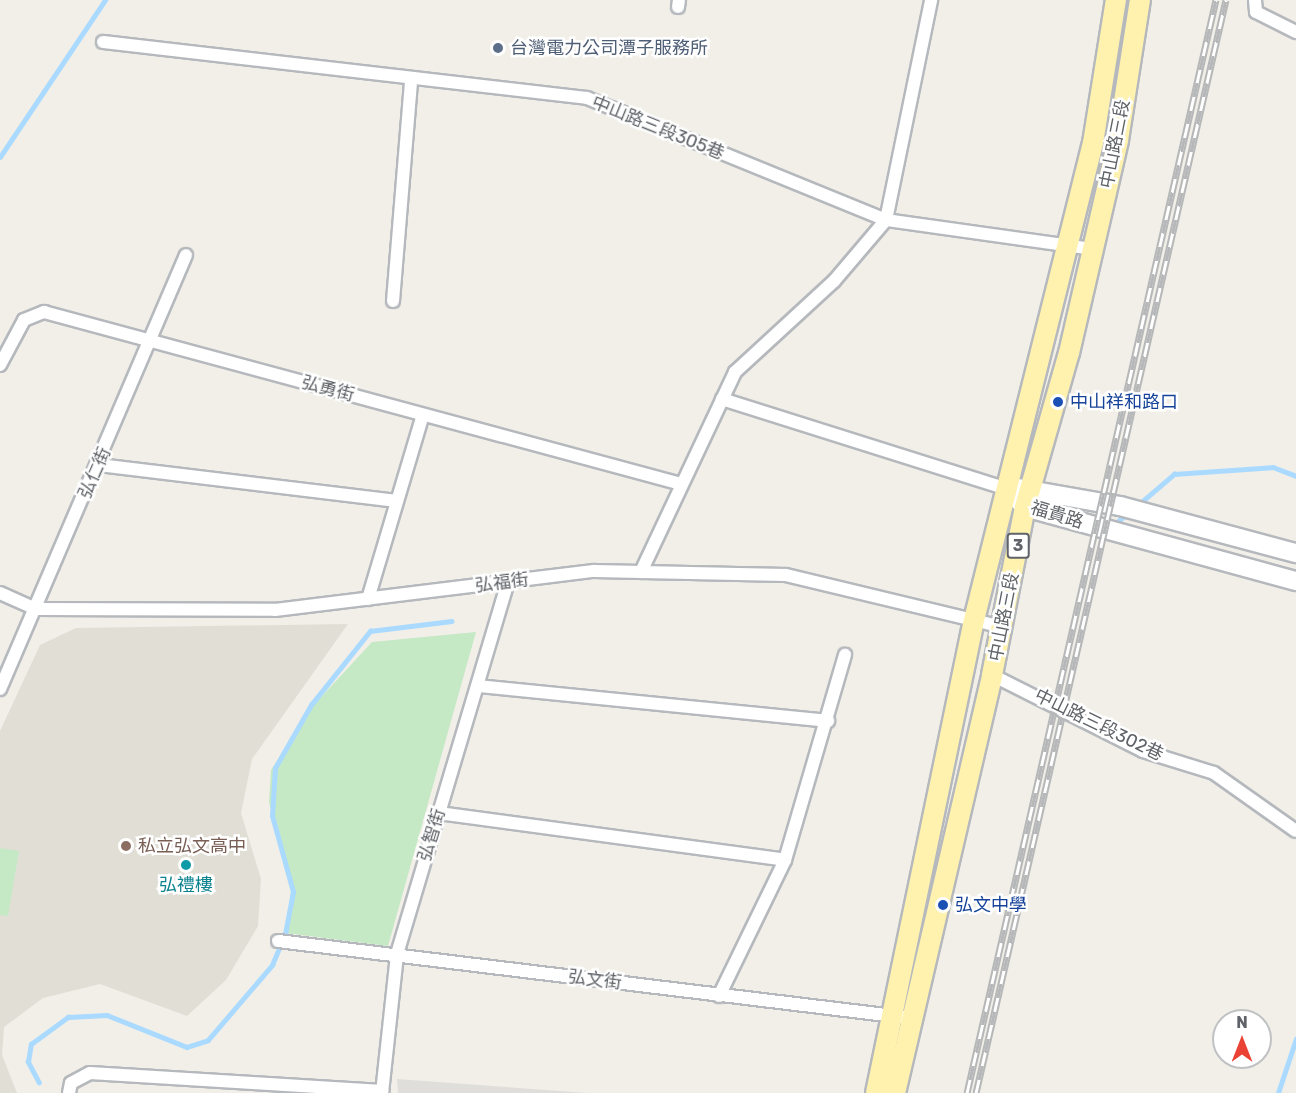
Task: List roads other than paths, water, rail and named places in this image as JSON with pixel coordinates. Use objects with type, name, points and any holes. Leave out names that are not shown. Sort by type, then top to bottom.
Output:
[{"type":"main road","name":"中山路三段","points":[[895,1093],[903,1016],[973,624],[1066,243],[1093,143],[1116,0]]},
{"type":"main road","name":"中山路三段","points":[[876,1093],[903,1016],[992,675],[1025,507],[1093,249],[1140,0]]},
{"type":"street","points":[[641,573],[735,372],[834,281],[886,220],[931,0]]},
{"type":"street","points":[[1255,0],[1256,12],[1296,32]]},
{"type":"street","name":"中山路三段305巷","points":[[104,42],[411,81],[587,98],[886,220],[1066,243],[1093,249]]},
{"type":"street","points":[[393,301],[411,81]]},
{"type":"street","name":"弘仁街","points":[[0,689],[153,342],[186,255]]},
{"type":"street","name":"弘勇街","points":[[0,365],[24,320],[44,312],[681,484]]},
{"type":"street","points":[[722,399],[1007,489]]},
{"type":"street","points":[[368,599],[423,415]]},
{"type":"street","points":[[99,465],[397,501]]},
{"type":"street","name":"福貴路","points":[[1007,489],[1031,486],[1143,512],[1296,553]]},
{"type":"street","name":"福貴路","points":[[1007,489],[1025,507],[1296,581]]},
{"type":"street","name":"弘福街","points":[[0,593],[36,609],[275,610],[594,572],[786,574],[973,624],[1002,627]]},
{"type":"street","name":"弘智街","points":[[382,1092],[397,954],[508,582]]},
{"type":"street","points":[[719,996],[785,860],[828,721],[845,655]]},
{"type":"street","name":"中山路三段302巷","points":[[992,675],[1143,751],[1214,773],[1296,831]]},
{"type":"street","points":[[478,686],[828,721]]},
{"type":"street","points":[[439,813],[785,860]]},
{"type":"street","name":"弘文街","points":[[278,941],[397,954],[719,996],[903,1016]]},
{"type":"street","points":[[69,1093],[71,1083],[90,1073],[382,1092]]},
{"type":"waterway","points":[[0,157],[105,0]]},
{"type":"waterway","points":[[1138,505],[1174,474],[1273,467],[1296,476]]},
{"type":"waterway","points":[[1117,522],[1127,514]]},
{"type":"waterway","points":[[39,1083],[28,1062],[31,1044],[68,1017],[107,1015],[187,1047],[208,1040],[272,965],[285,934],[293,892],[272,816],[275,768],[311,705],[370,631],[451,621]]},
{"type":"waterway","points":[[1278,1093],[1296,1039]]},
{"type":"railway","points":[[967,1093],[1216,0]]},
{"type":"railway","points":[[976,1093],[1226,0]]},
{"type":"place","name":"台灣電力公司潭子服務所","points":[[498,48]]},
{"type":"place","name":"中山祥和路口","points":[[1058,402]]},
{"type":"place","name":"私立弘文高中","points":[[126,846]]},
{"type":"place","name":"弘禮樓","points":[[186,865]]},
{"type":"place","name":"弘文中學","points":[[943,905]]}]
